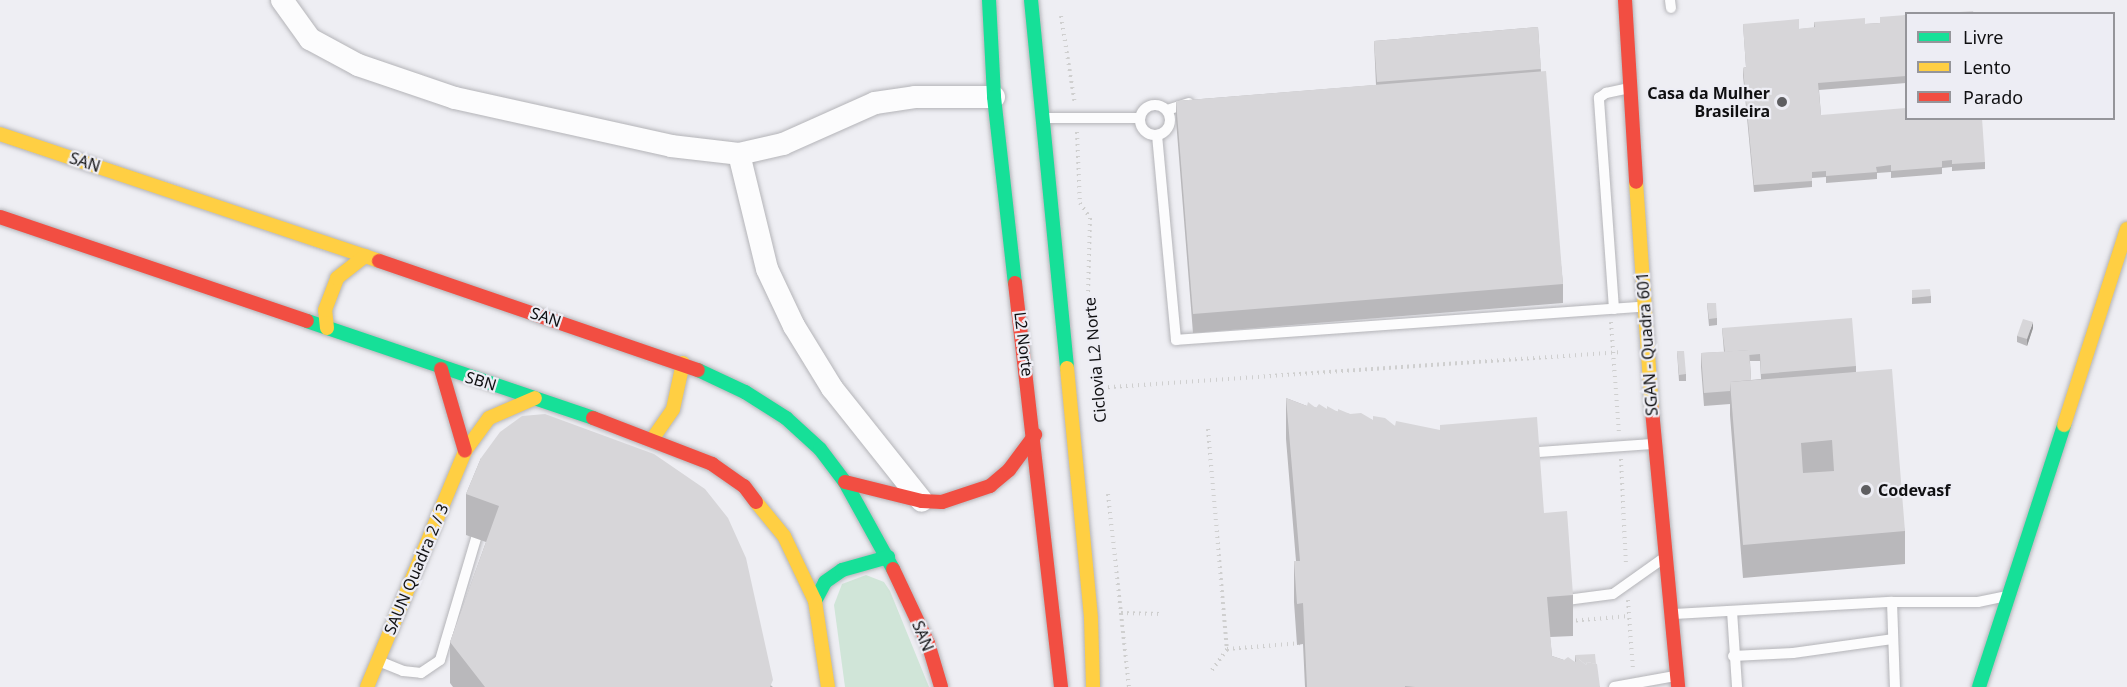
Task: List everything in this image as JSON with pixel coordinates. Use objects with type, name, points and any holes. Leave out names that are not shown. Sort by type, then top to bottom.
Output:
[{"type":"main road","name":"L2 Norte","points":[[989,0],[993,97],[1035,435],[1061,687]]},
{"type":"main road","points":[[1031,0],[1091,618],[1094,687]]},
{"type":"main road","name":"SGAN - Quadra 601","points":[[1624,0],[1654,444],[1677,681]]},
{"type":"main road","name":"SAN","points":[[0,134],[683,363],[745,392],[786,418],[820,449],[845,482],[888,557],[928,643],[941,687]]},
{"type":"main road","name":"SBN","points":[[0,217],[441,369],[653,438],[712,464],[744,486],[784,536],[814,601],[828,687]]},
{"type":"main road","points":[[1979,687],[2127,229]]},
{"type":"main road","points":[[327,328],[325,310],[337,278],[365,256]]},
{"type":"main road","points":[[653,438],[673,409],[683,363]]},
{"type":"main road","points":[[441,369],[452,396],[465,451]]},
{"type":"main road","name":"SAUN Quadra 2 / 3","points":[[367,687],[465,451],[489,418],[535,398]]},
{"type":"main road","points":[[845,482],[922,501],[942,502],[990,486],[1009,470],[1035,435]]},
{"type":"main road","points":[[814,601],[825,582],[842,570],[888,557]]},
{"type":"street","points":[[282,0],[310,39],[358,65],[444,95],[613,135],[739,154],[783,144],[875,103],[915,97],[993,97]]},
{"type":"street","points":[[739,154],[767,269],[794,326],[832,388],[922,501]]},
{"type":"lane","points":[[1612,309],[1599,98],[1606,93],[1630,88]]},
{"type":"lane","points":[[1140,118],[1148,107],[1161,106],[1167,110],[1202,102]]},
{"type":"lane","points":[[1157,135],[1168,128],[1167,110]]},
{"type":"lane","points":[[1041,118],[1077,116],[1140,118]]},
{"type":"lane","points":[[1140,118],[1145,130],[1157,135]]},
{"type":"lane","points":[[1157,135],[1176,340],[1644,307]]},
{"type":"lane","points":[[1514,455],[1654,444]]},
{"type":"lane","points":[[378,660],[403,671],[421,673],[440,660],[484,513]]},
{"type":"lane","points":[[1548,603],[1613,594],[1627,587],[1664,557]]},
{"type":"lane","points":[[1669,614],[1892,602],[1978,602],[2008,596]]},
{"type":"lane","points":[[1892,602],[1895,687]]},
{"type":"lane","points":[[1732,611],[1733,656],[1737,687]]},
{"type":"lane","points":[[1733,656],[1793,653],[1892,639]]},
{"type":"lane","points":[[1614,687],[1633,683],[1677,681]]},
{"type":"path","name":"Ciclovia L2 Norte","points":[[1061,12],[1077,116],[1080,203],[1090,218],[1088,301]]},
{"type":"path","points":[[1612,309],[1633,683]]},
{"type":"path","points":[[1096,388],[1628,352]]},
{"type":"path","name":"Ciclovia L2 Norte","points":[[1095,377],[1097,400]]},
{"type":"path","points":[[1208,429],[1227,649],[1212,670]]},
{"type":"path","points":[[1107,483],[1129,687]]},
{"type":"path","points":[[1121,613],[1161,614]]},
{"type":"path","points":[[1560,622],[1629,616]]},
{"type":"path","points":[[1227,649],[1310,642]]},
{"type":"green space","points":[[866,575],[884,582],[890,591],[929,687],[845,687],[834,605],[842,584]]},
{"type":"building","name":"Casa da Mulher Brasileira","points":[[1905,15],[1905,76],[1818,83],[1821,115],[1905,108],[1905,120],[1982,120],[1985,162],[1952,164],[1952,160],[1942,161],[1942,167],[1891,171],[1891,165],[1876,167],[1877,172],[1826,176],[1826,171],[1812,172],[1812,181],[1754,185],[1743,68],[1746,67],[1743,24],[1799,19],[1799,29],[1815,27],[1814,22],[1865,18],[1865,24],[1880,23],[1880,17]]},
{"type":"building","points":[[1538,27],[1541,69],[1377,82],[1374,41]]},
{"type":"building","points":[[1546,71],[1563,284],[1193,314],[1176,101]]},
{"type":"building","points":[[1930,289],[1931,296],[1912,298],[1912,290]]},
{"type":"building","points":[[1707,303],[1716,303],[1717,318],[1709,319]]},
{"type":"building","points":[[1852,318],[1856,366],[1761,374],[1760,354],[1749,355],[1749,350],[1725,352],[1722,328]]},
{"type":"building","points":[[2023,319],[2033,322],[2027,339],[2017,336]]},
{"type":"building","points":[[1749,350],[1751,380],[1730,382],[1730,391],[1704,393],[1701,353]]},
{"type":"building","points":[[1677,351],[1684,351],[1686,374],[1679,375]]},
{"type":"building","name":"Codevasf","points":[[1892,369],[1905,531],[1743,545],[1730,382]],"holes":[[[1832,440],[1834,471],[1803,473],[1801,443]]]},
{"type":"building","points":[[1286,398],[1307,406],[1308,402],[1316,408],[1319,404],[1338,412],[1338,409],[1350,414],[1361,413],[1373,420],[1373,416],[1385,418],[1395,426],[1396,421],[1440,430],[1440,425],[1537,417],[1544,513],[1567,511],[1573,595],[1547,597],[1552,656],[1564,660],[1568,657],[1575,662],[1579,659],[1586,665],[1587,662],[1597,664],[1600,687],[1307,687],[1303,603],[1297,604],[1294,561],[1300,561]]},
{"type":"building","points":[[545,414],[654,454],[705,489],[728,518],[746,558],[773,680],[770,687],[485,687],[450,642],[499,506],[466,494],[481,458],[500,432],[522,416]]},
{"type":"building","points":[[1595,654],[1596,664],[1587,662],[1586,665],[1579,659],[1576,662],[1575,655]]},
{"type":"traffic: fast","points":[[989,0],[994,97],[1015,283]]},
{"type":"traffic: fast","points":[[1031,0],[1067,368]]},
{"type":"traffic: fast","points":[[307,321],[593,418]]},
{"type":"traffic: fast","points":[[698,370],[745,392],[786,418],[820,449],[845,482],[893,569]]},
{"type":"traffic: fast","points":[[1979,687],[2064,425]]},
{"type":"traffic: fast","points":[[815,601],[825,582],[842,570],[888,557]]},
{"type":"traffic: slow","points":[[0,134],[379,261]]},
{"type":"traffic: slow","points":[[1636,182],[1652,410]]},
{"type":"traffic: slow","points":[[2064,425],[2127,229]]},
{"type":"traffic: slow","points":[[327,328],[325,310],[337,278],[365,256]]},
{"type":"traffic: slow","points":[[653,438],[673,409],[683,363]]},
{"type":"traffic: slow","points":[[1067,368],[1091,618],[1093,687]]},
{"type":"traffic: slow","points":[[367,687],[465,451],[489,418],[535,398]]},
{"type":"traffic: slow","points":[[756,502],[784,536],[815,601],[828,687]]},
{"type":"traffic: jam","points":[[1625,0],[1636,182]]},
{"type":"traffic: jam","points":[[0,217],[307,321]]},
{"type":"traffic: jam","points":[[379,261],[698,370]]},
{"type":"traffic: jam","points":[[1015,283],[1061,687]]},
{"type":"traffic: jam","points":[[441,369],[465,451]]},
{"type":"traffic: jam","points":[[1652,410],[1678,687]]},
{"type":"traffic: jam","points":[[593,418],[712,464],[744,486],[756,502]]},
{"type":"traffic: jam","points":[[845,482],[922,501],[942,502],[990,486],[1009,470],[1035,435]]},
{"type":"traffic: jam","points":[[893,569],[928,643],[941,687]]},
{"type":"place","name":"Casa da Mulher Brasileira","points":[[1782,102]]},
{"type":"place","name":"Codevasf","points":[[1866,490]]}]
